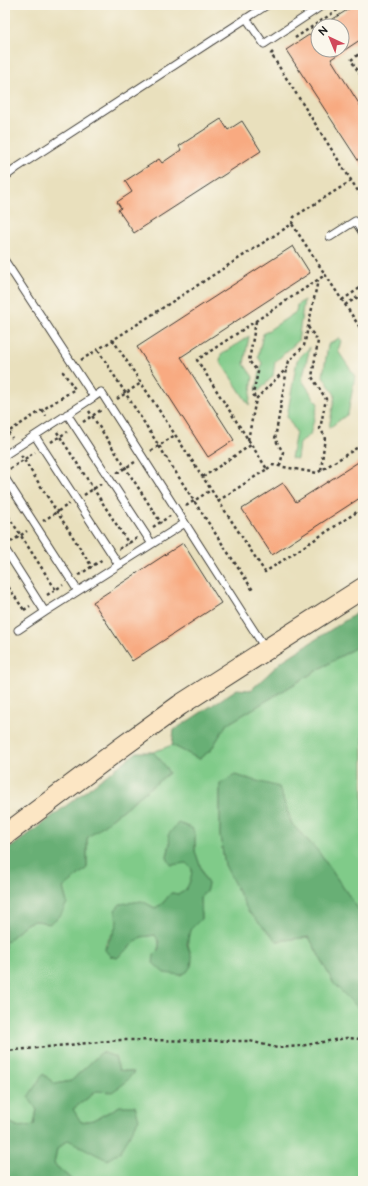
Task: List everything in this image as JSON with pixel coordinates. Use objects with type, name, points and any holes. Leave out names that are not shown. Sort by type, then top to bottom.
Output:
[{"type":"main road","points":[[5,835],[180,705],[363,588]]},
{"type":"lane","points":[[5,177],[18,166],[266,5]]},
{"type":"lane","points":[[246,18],[264,44],[323,5]]},
{"type":"lane","points":[[330,237],[355,222],[363,233]]},
{"type":"lane","points":[[5,261],[94,397]]},
{"type":"lane","points":[[5,455],[101,392],[267,650]]},
{"type":"lane","points":[[67,414],[152,544]]},
{"type":"lane","points":[[35,436],[119,565]]},
{"type":"lane","points":[[5,478],[78,590]]},
{"type":"lane","points":[[18,630],[62,600],[185,523]]},
{"type":"lane","points":[[5,549],[45,612]]},
{"type":"path","points":[[290,41],[345,5]]},
{"type":"path","points":[[277,50],[271,54],[363,199]]},
{"type":"path","points":[[363,52],[351,60],[363,79]]},
{"type":"path","points":[[168,533],[63,372],[292,224],[294,217],[351,181]]},
{"type":"path","points":[[292,224],[363,332]]},
{"type":"path","points":[[267,468],[196,360],[325,275]]},
{"type":"path","points":[[280,466],[283,452],[275,439],[287,368],[289,361],[304,346],[318,280]]},
{"type":"path","points":[[342,300],[363,286]]},
{"type":"path","points":[[345,305],[363,294]]},
{"type":"path","points":[[256,321],[249,361],[258,372],[253,394],[256,399]]},
{"type":"path","points":[[308,327],[318,341],[312,377],[326,399],[320,430],[325,436],[321,471]]},
{"type":"path","points":[[113,340],[265,572],[363,508]]},
{"type":"path","points":[[98,350],[254,592]]},
{"type":"path","points":[[248,440],[256,399],[287,368]]},
{"type":"path","points":[[75,389],[6,433],[18,447],[23,460],[99,577]]},
{"type":"path","points":[[42,410],[136,554]]},
{"type":"path","points":[[10,542],[176,435]]},
{"type":"path","points":[[218,501],[273,465],[317,473],[363,444]]},
{"type":"path","points":[[203,477],[252,445]]},
{"type":"path","points":[[5,511],[62,600]]},
{"type":"path","points":[[5,522],[10,519]]},
{"type":"path","points":[[5,582],[32,621]]},
{"type":"path","points":[[5,1051],[120,1040],[250,1041],[277,1048],[300,1046],[346,1038],[363,1039]]},
{"type":"green space","points":[[304,300],[298,341],[275,362],[273,376],[259,391],[256,390],[262,363],[258,357],[263,334],[296,312],[297,305]]},
{"type":"green space","points":[[249,336],[244,364],[253,377],[249,405],[220,361],[221,355]]},
{"type":"green space","points":[[339,338],[341,341],[338,351],[355,376],[348,414],[329,428],[335,395],[323,376],[328,345]]},
{"type":"green space","points":[[310,347],[302,380],[318,404],[310,435],[299,443],[297,459],[291,458],[296,432],[287,416],[297,360]]},
{"type":"green space","points":[[363,609],[363,643],[226,725],[211,750],[199,759],[172,745],[174,730],[237,689],[251,690],[282,661]]},
{"type":"green space","points":[[363,643],[363,916],[318,851],[292,824],[279,787],[220,784],[220,836],[225,865],[277,941],[309,937],[334,984],[363,1013],[363,1181],[73,1181],[54,1164],[57,1149],[68,1140],[120,1106],[94,1120],[80,1122],[73,1109],[97,1091],[133,1072],[119,1070],[115,1057],[102,1052],[71,1081],[55,1084],[43,1074],[34,1125],[19,1127],[5,1120],[5,942],[13,937],[23,926],[31,922],[38,921],[49,924],[67,903],[63,888],[87,868],[87,838],[169,773],[163,763],[153,752],[172,745],[199,759],[211,750],[226,725]],"holes":[[[169,835],[195,835],[195,851],[208,884],[206,892],[200,897],[201,919],[190,930],[188,937],[192,961],[191,966],[187,971],[180,975],[154,955],[159,950],[159,942],[156,935],[141,937],[117,958],[110,956],[105,949],[106,943],[117,925],[141,901],[155,908],[162,904],[171,893],[178,894],[187,888],[192,869],[186,863],[167,857],[170,843]]]},
{"type":"green space","points":[[137,752],[153,752],[163,763],[169,773],[87,838],[87,868],[63,888],[67,903],[60,916],[49,924],[36,921],[31,922],[23,926],[5,942],[5,852]]},
{"type":"green space","points":[[235,775],[279,787],[292,824],[318,851],[363,916],[363,1013],[334,984],[309,937],[277,941],[248,911],[225,865],[220,836],[220,784]]},
{"type":"green space","points":[[178,823],[192,828],[195,835],[195,851],[208,884],[206,892],[200,897],[201,919],[190,930],[187,944],[192,958],[191,966],[187,972],[180,975],[164,973],[153,963],[154,955],[159,950],[159,942],[155,935],[141,937],[117,958],[110,956],[105,950],[117,924],[115,910],[120,904],[142,901],[155,908],[162,904],[171,893],[178,894],[187,888],[192,869],[186,863],[171,865],[167,858],[170,843],[168,835]]},
{"type":"green space","points":[[102,1052],[115,1057],[119,1070],[134,1072],[125,1083],[112,1092],[97,1091],[73,1109],[81,1122],[94,1120],[120,1106],[135,1106],[139,1119],[120,1152],[107,1160],[68,1140],[57,1149],[54,1164],[73,1181],[5,1181],[5,1120],[19,1127],[34,1125],[37,1110],[28,1097],[43,1074],[55,1084],[71,1081]]},
{"type":"building","points":[[355,5],[363,5],[363,38],[350,47],[350,18],[335,18]]},
{"type":"building","points":[[310,34],[310,58],[333,58],[331,59],[363,110],[363,168],[286,50]]},
{"type":"building","points":[[221,119],[228,130],[242,121],[261,151],[134,233],[118,210],[121,208],[117,202],[132,192],[125,181],[159,159],[162,163],[181,150],[179,146]]},
{"type":"building","points":[[293,246],[310,273],[181,357],[234,440],[208,457],[137,347]]},
{"type":"building","points":[[363,459],[363,496],[272,555],[242,509],[283,483],[296,502]]},
{"type":"building","points":[[183,543],[221,603],[132,661],[93,602]]}]
